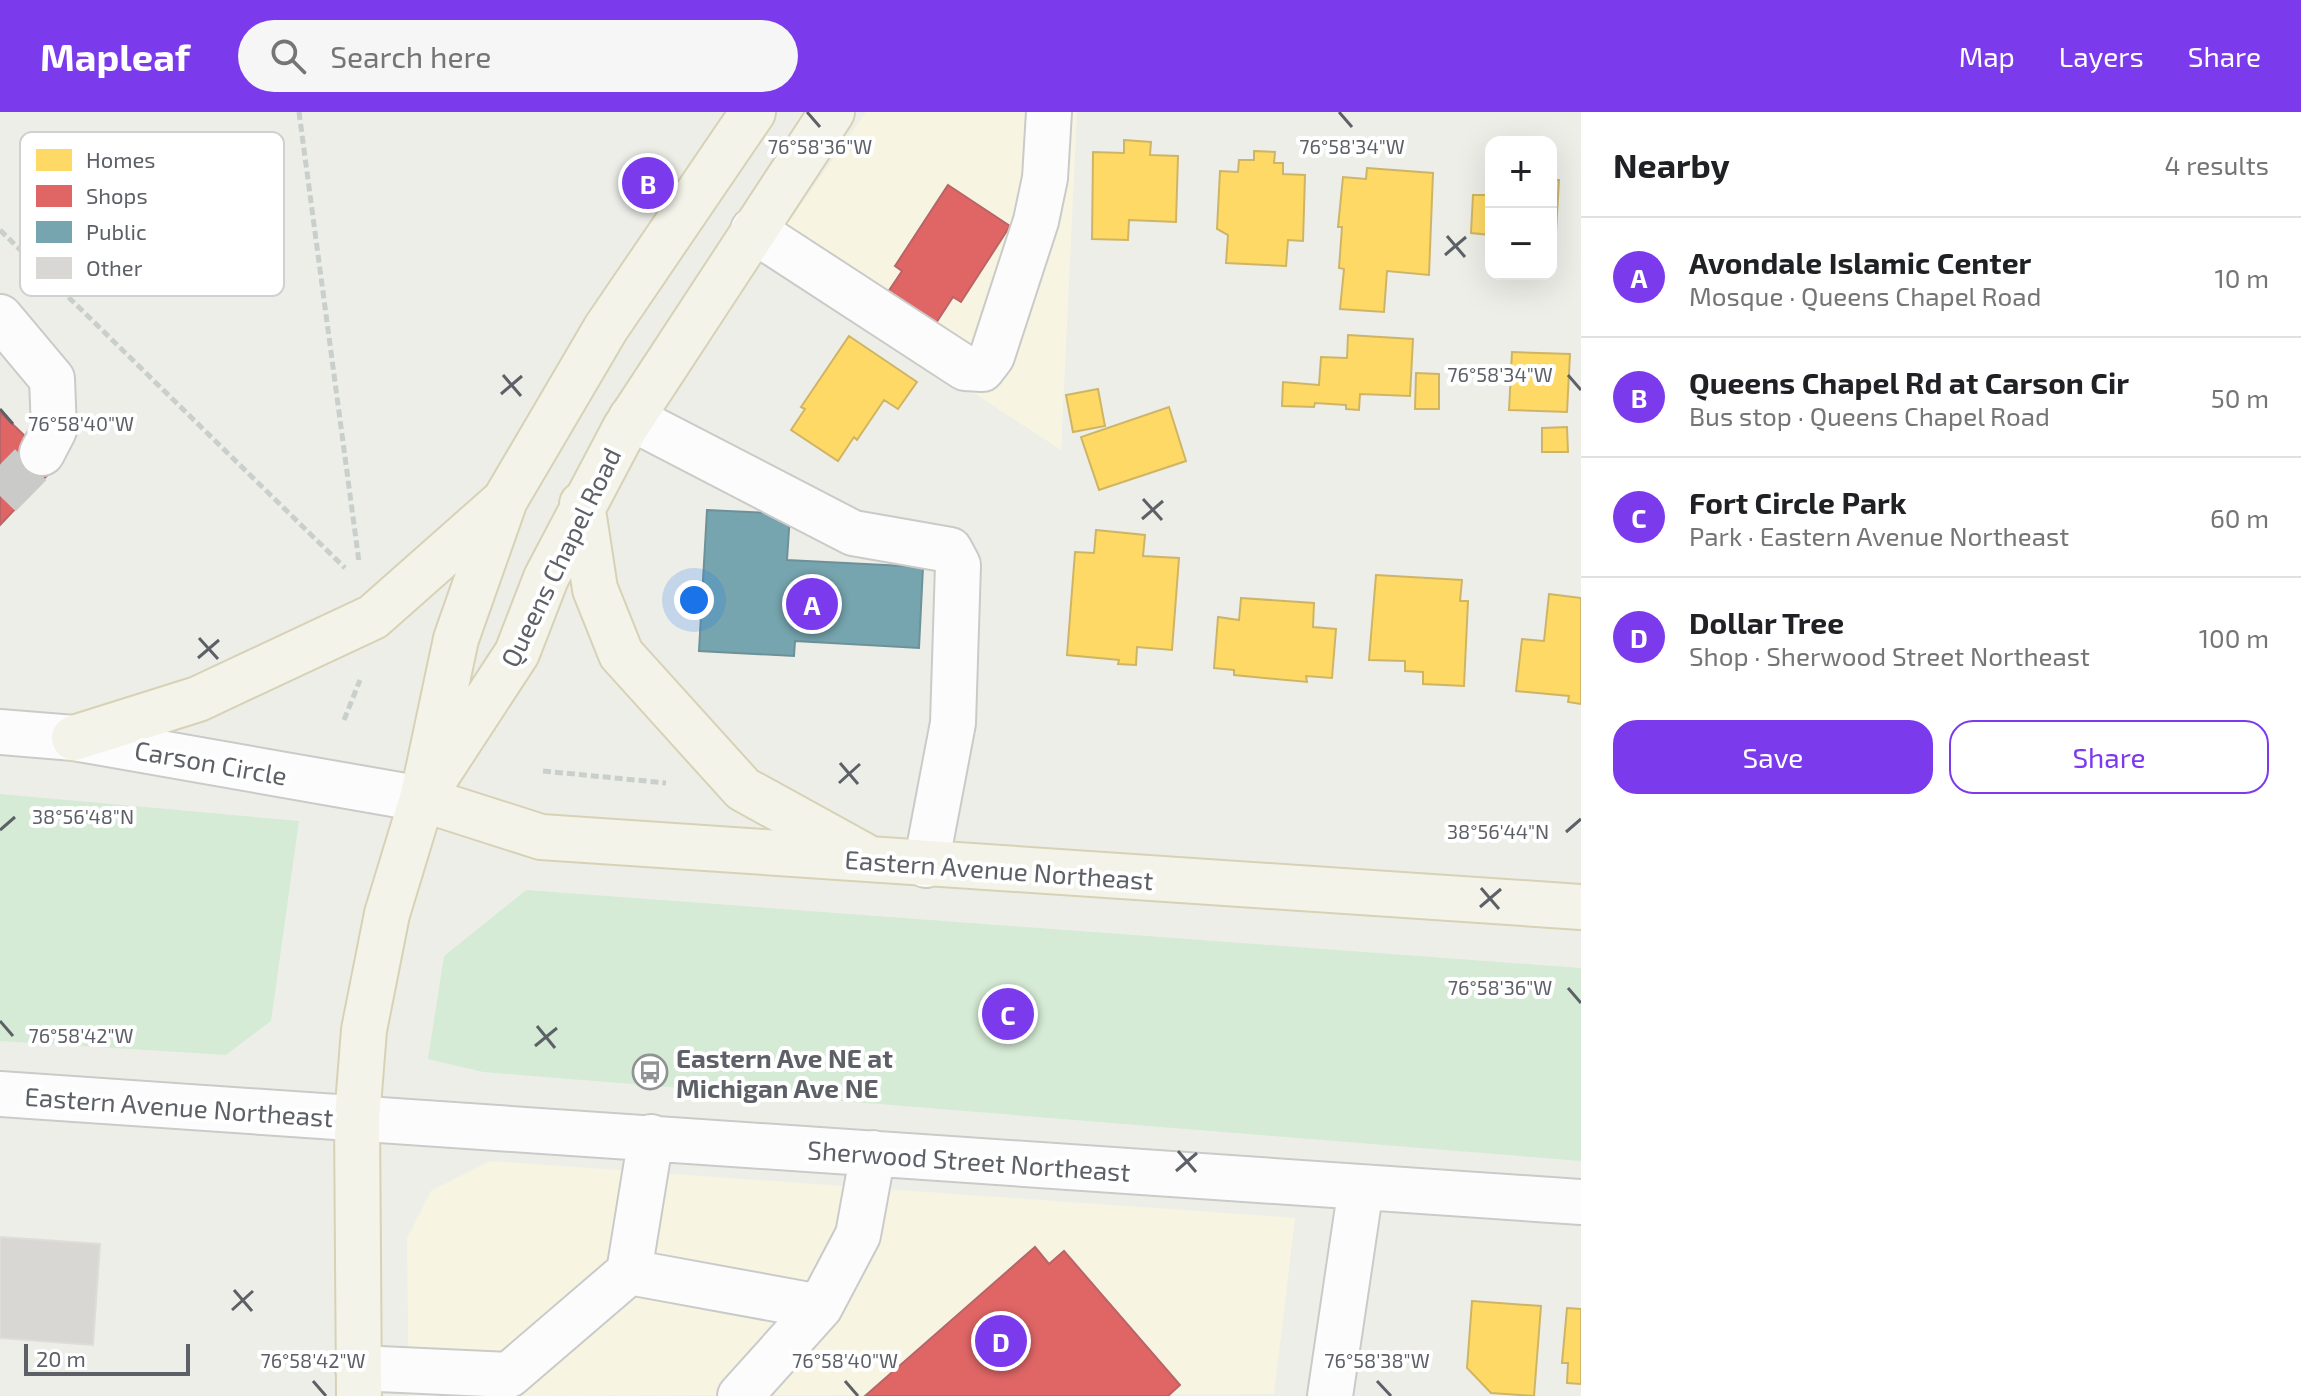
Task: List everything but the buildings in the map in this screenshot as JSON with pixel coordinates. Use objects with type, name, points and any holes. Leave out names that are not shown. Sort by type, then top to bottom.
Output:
[{"type":"main road","points":[[359,1382],[357,1118],[369,1002],[387,914],[422,799],[456,639],[505,500],[606,328],[753,112]]},
{"type":"main road","name":"Queens Chapel Road","points":[[422,799],[517,653],[546,578],[582,504],[631,418],[832,112]]},
{"type":"main road","points":[[74,738],[198,699],[373,617],[505,500]]},
{"type":"main road","points":[[582,504],[595,589],[621,654],[743,789],[875,861]]},
{"type":"main road","name":"Eastern Avenue Northeast","points":[[422,799],[541,837],[1581,907]]},
{"type":"street","points":[[753,230],[965,368],[982,369],[992,356],[1036,221],[1045,178],[1049,112]]},
{"type":"street","points":[[0,317],[52,379],[54,430],[42,453]]},
{"type":"street","points":[[631,418],[853,533],[950,550],[958,565],[953,723],[926,865]]},
{"type":"street","name":"Carson Circle","points":[[0,732],[74,738],[422,799]]},
{"type":"street","name":"Eastern Avenue Northeast","points":[[0,1094],[357,1118]]},
{"type":"street","name":"Sherwood Street Northeast","points":[[357,1118],[1581,1202]]},
{"type":"street","points":[[359,1382],[509,1375],[629,1272],[651,1137]]},
{"type":"street","points":[[740,1396],[820,1307],[858,1235],[873,1153]]},
{"type":"street","points":[[1331,1395],[1361,1187]]},
{"type":"street","points":[[629,1272],[820,1307]]},
{"type":"path","points":[[299,112],[359,563]]},
{"type":"path","points":[[0,230],[20,250]]},
{"type":"path","points":[[67,296],[345,568]]},
{"type":"path","points":[[543,771],[678,784]]},
{"type":"shaded area","points":[[866,112],[1077,112],[1061,450],[765,256]]},
{"type":"shaded area","points":[[490,1161],[1295,1218],[1274,1394],[409,1396],[407,1239],[431,1191]]},
{"type":"green space","points":[[0,794],[299,821],[271,1021],[226,1055],[0,1041]]},
{"type":"green space","points":[[526,890],[1581,968],[1581,1161],[483,1072],[428,1059],[444,956]]},
{"type":"tunnel","points":[[0,496],[42,453]]},
{"type":"place","name":"Queens Chapel Rd at Carson Cir","points":[[648,183]]},
{"type":"place","name":"Avondale Islamic Center","points":[[812,604]]},
{"type":"place","name":"Fort Circle Park","points":[[1008,1014]]},
{"type":"place","name":"Eastern Ave NE at Michigan Ave NE","points":[[650,1072]]},
{"type":"place","name":"Dollar Tree","points":[[1001,1341]]}]
